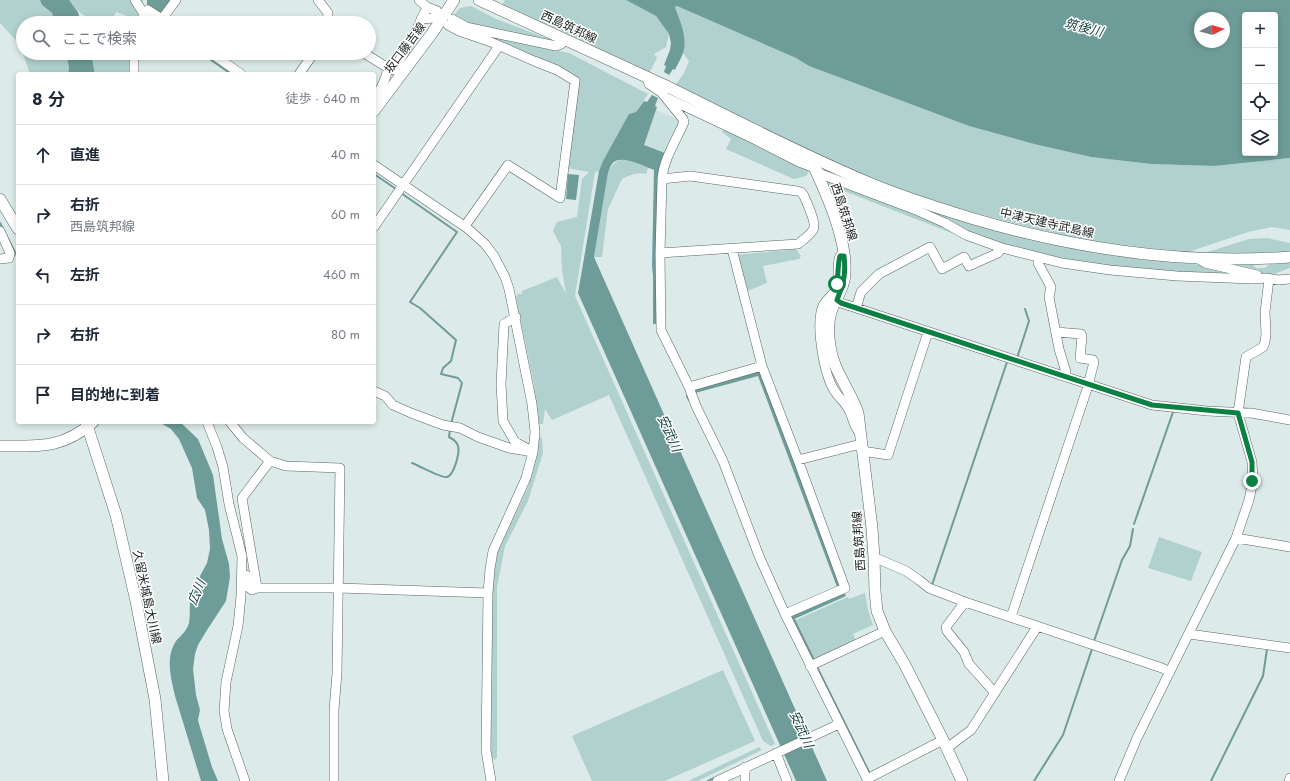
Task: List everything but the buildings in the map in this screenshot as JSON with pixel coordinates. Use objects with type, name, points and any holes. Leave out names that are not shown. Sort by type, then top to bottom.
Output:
[{"type":"main road","name":"坂口藤吉線","points":[[377,107],[433,32],[454,0]]},
{"type":"main road","name":"西島筑邦線","points":[[478,0],[647,78],[809,156],[833,213],[844,256],[845,272],[842,287],[832,309],[830,319],[830,346],[832,359],[836,369],[854,400],[858,413],[872,528],[875,602],[877,611],[885,631],[905,665],[962,781]]},
{"type":"main road","name":"中津天建寺武島線","points":[[809,156],[869,183],[916,201],[1013,230],[1089,247],[1135,254],[1200,259],[1266,259],[1290,257]]},
{"type":"main road","points":[[0,198],[16,226]]},
{"type":"main road","points":[[0,446],[42,446],[54,444],[73,437],[89,424]]},
{"type":"main road","name":"久留米城島大川線","points":[[89,424],[116,515],[136,601],[155,699],[163,781]]},
{"type":"street","points":[[134,0],[142,16]]},
{"type":"street","points":[[168,16],[176,0]]},
{"type":"street","points":[[318,0],[328,13],[328,16]]},
{"type":"street","points":[[421,2],[436,14],[421,19]]},
{"type":"street","points":[[375,60],[394,70],[414,36],[421,19],[421,2]]},
{"type":"street","points":[[144,16],[148,10],[157,16]]},
{"type":"street","points":[[465,226],[508,165],[560,198],[575,81],[557,70],[491,42],[459,31],[450,22],[466,27],[556,46],[565,40]]},
{"type":"street","points":[[376,224],[499,46]]},
{"type":"street","points":[[134,60],[134,72]]},
{"type":"street","points":[[221,60],[237,72]]},
{"type":"street","points":[[300,72],[309,60]]},
{"type":"street","points":[[376,96],[387,75],[388,68]]},
{"type":"street","points":[[647,78],[650,84],[665,97],[683,118],[684,122],[668,155],[662,179],[660,326],[689,387],[696,406],[723,461],[759,556],[785,614],[867,780],[945,744],[971,730],[1037,627]]},
{"type":"street","points":[[665,97],[799,162],[815,168],[821,174],[916,210],[945,223],[966,235],[1002,248],[1084,266],[1132,272],[1216,278],[1268,278],[1290,272]]},
{"type":"street","points":[[376,166],[465,226],[485,244],[494,256],[505,277],[510,289],[516,318],[532,404],[535,432],[533,452],[526,478],[494,551],[490,569],[488,593],[486,750],[491,781]]},
{"type":"street","points":[[660,253],[798,244],[813,231],[814,226],[814,222],[801,192],[690,176],[662,179]]},
{"type":"street","points":[[0,232],[10,253],[9,258],[0,258]]},
{"type":"street","points":[[856,308],[861,292],[879,274],[930,247],[942,268],[964,257],[969,266],[998,253],[1002,248]]},
{"type":"street","points":[[732,249],[762,366],[845,588],[785,614]]},
{"type":"street","points":[[844,256],[840,256],[839,258],[839,271],[836,289],[827,299],[821,310],[820,323],[822,350],[828,376],[834,390],[848,407],[853,416],[854,426],[860,432]]},
{"type":"street","points":[[1038,257],[1038,263],[1051,287],[1049,297],[1066,377]]},
{"type":"street","points":[[1200,259],[1205,263],[1268,278],[1278,280],[1290,278]]},
{"type":"street","points":[[1119,781],[1137,738],[1236,538],[1249,500],[1253,472],[1249,451],[1238,413],[1246,357],[1263,347],[1265,342],[1265,312],[1268,278]]},
{"type":"street","points":[[837,300],[841,303],[1152,405],[1250,413],[1290,420]]},
{"type":"street","points":[[516,318],[504,324],[501,384],[503,421],[515,442],[533,452]]},
{"type":"street","points":[[798,460],[862,448],[888,455],[928,332]]},
{"type":"street","points":[[1011,617],[1094,362],[1093,360],[1080,358],[1081,334],[1056,332]]},
{"type":"street","points":[[689,387],[762,366]]},
{"type":"street","points":[[376,392],[385,396],[393,405],[411,413],[443,425],[460,428],[478,437],[509,448],[533,452]]},
{"type":"street","points":[[207,424],[217,447],[223,467],[229,504],[243,564],[238,626],[226,682],[224,712],[227,729],[245,781]]},
{"type":"street","points":[[214,424],[218,441],[217,447]]},
{"type":"street","points":[[232,424],[243,438],[270,461],[286,466],[340,468],[337,673],[334,710],[334,781]]},
{"type":"street","points":[[257,588],[242,498],[270,461]]},
{"type":"street","points":[[1236,538],[1290,547]]},
{"type":"street","points":[[874,558],[906,571],[929,588],[964,602],[1162,668],[1170,672]]},
{"type":"street","points":[[243,564],[246,570],[248,587],[252,590],[257,588],[339,588],[488,593]]},
{"type":"street","points":[[964,602],[946,627],[947,631],[964,652],[969,664],[995,693]]},
{"type":"street","points":[[810,666],[885,631]]},
{"type":"street","points":[[1189,634],[1290,648]]},
{"type":"street","points":[[717,781],[839,724]]},
{"type":"street","points":[[778,752],[787,781]]},
{"type":"street","points":[[745,767],[745,781]]},
{"type":"shaded area","points":[[0,0],[40,0],[42,5],[52,13],[53,16],[16,16],[16,41],[0,23]]},
{"type":"shaded area","points":[[69,0],[143,0],[140,16],[127,16],[116,12],[114,16],[85,16]]},
{"type":"shaded area","points":[[505,0],[626,0],[656,16],[669,34],[666,47],[654,54],[657,58],[648,75],[564,32],[502,5]]},
{"type":"shaded area","points":[[471,6],[496,19],[554,41],[548,42],[465,22],[453,16],[460,8]]},
{"type":"shaded area","points":[[677,6],[796,58],[809,66],[969,126],[1034,144],[1091,157],[1151,164],[1214,166],[1290,158],[1290,230],[1272,227],[1248,232],[1182,254],[1085,241],[947,206],[869,179],[674,87],[684,73],[689,61],[683,53],[683,35],[675,7]]},
{"type":"shaded area","points":[[485,36],[569,53],[648,94],[602,163],[599,171],[595,172],[575,296],[775,744],[771,746],[763,741],[609,395],[552,420],[545,409],[543,424],[539,424],[534,385],[516,297],[518,294],[522,294],[522,291],[557,277],[566,294],[562,270],[561,246],[553,231],[557,222],[577,217],[582,179],[589,172],[567,168],[579,78]]},
{"type":"shaded area","points":[[25,60],[68,60],[68,72],[29,72]]},
{"type":"shaded area","points":[[92,60],[132,60],[131,72],[95,72]]},
{"type":"shaded area","points":[[656,110],[680,121],[666,154],[644,145]]},
{"type":"shaded area","points":[[721,131],[729,131],[809,171],[806,176],[794,179],[726,149],[731,139]]},
{"type":"shaded area","points":[[625,159],[648,168],[646,174],[634,174],[622,179],[608,209],[602,257],[594,257],[608,173],[614,163]]},
{"type":"shaded area","points":[[820,165],[1082,250],[1194,264],[1252,276],[1175,273],[1081,264],[1003,246],[822,171]]},
{"type":"shaded area","points":[[823,177],[933,220],[954,234],[826,184]]},
{"type":"shaded area","points":[[1267,238],[1290,243],[1290,252],[1198,255],[1249,239]]},
{"type":"shaded area","points":[[796,249],[801,256],[799,259],[763,266],[767,283],[745,292],[736,255]]},
{"type":"shaded area","points":[[1214,262],[1253,264],[1256,268],[1265,268],[1270,263],[1290,262],[1290,268],[1269,276]]},
{"type":"shaded area","points":[[539,437],[542,438],[543,453],[528,501],[505,546],[497,587],[497,757],[495,760],[491,757],[492,588],[497,554],[529,485]]},
{"type":"shaded area","points":[[1159,537],[1202,552],[1191,581],[1148,568]]},
{"type":"shaded area","points":[[865,593],[868,610],[873,625],[853,634],[856,641],[815,660],[796,620],[848,597],[849,599]]},
{"type":"shaded area","points":[[723,670],[755,741],[665,781],[592,781],[572,736]]},
{"type":"shaded area","points":[[759,747],[762,750],[698,781],[688,781]]},
{"type":"water","points":[[40,0],[69,0],[78,12],[79,16],[53,16],[52,13],[42,5]]},
{"type":"water","points":[[147,0],[171,0],[160,14],[147,6]]},
{"type":"water","name":"筑後川","points":[[626,0],[1290,0],[1290,158],[1214,166],[1151,164],[1091,157],[1034,144],[969,126],[809,66],[796,58],[677,6],[675,7],[685,41],[682,55],[675,70],[673,69],[669,75],[664,72],[666,66],[664,65],[670,50],[671,43],[669,34],[656,16]]},
{"type":"water","points":[[68,60],[92,60],[95,72],[68,72]]},
{"type":"water","name":"安武川","points":[[652,95],[658,98],[655,106],[657,107],[644,145],[665,153],[658,172],[657,324],[653,324],[652,266],[654,170],[626,160],[616,161],[611,165],[608,173],[594,257],[827,781],[796,781],[578,293],[599,171],[629,114],[636,112],[644,101],[647,102]]},
{"type":"water","points":[[568,174],[579,175],[576,200],[566,199]]},
{"type":"water","points":[[761,370],[841,585],[837,587],[758,376],[695,393],[694,389]]},
{"type":"water","name":"広川","points":[[162,424],[182,424],[198,439],[213,475],[222,539],[229,564],[230,577],[226,601],[198,645],[193,669],[196,695],[200,710],[198,720],[212,767],[218,781],[201,781],[175,696],[170,668],[173,648],[176,641],[187,628],[189,623],[193,589],[199,583],[200,576],[207,563],[210,549],[209,530],[205,510],[197,498],[192,468],[179,439],[171,429]]},
{"type":"water","points":[[844,592],[846,596],[792,620],[790,615]]},
{"type":"waterway","points":[[211,60],[228,72]]},
{"type":"waterway","points":[[376,175],[396,189]]},
{"type":"waterway","points":[[401,193],[457,232],[410,302],[420,308],[456,340],[451,361],[443,368],[441,374],[458,378],[462,383],[451,424]]},
{"type":"waterway","points":[[0,223],[16,254]]},
{"type":"waterway","points":[[1017,358],[1029,321],[1025,309]]},
{"type":"waterway","points":[[932,585],[1007,362]]},
{"type":"waterway","points":[[687,396],[689,400]]},
{"type":"waterway","points":[[1134,524],[1173,412]]},
{"type":"waterway","points":[[412,463],[441,476],[447,477],[450,475],[456,463],[458,454],[456,442],[449,437],[450,429]]},
{"type":"waterway","points":[[1094,641],[1122,560],[1130,546],[1133,529]]},
{"type":"waterway","points":[[794,619],[814,660]]},
{"type":"waterway","points":[[1034,781],[1063,735],[1092,649]]},
{"type":"waterway","points":[[1211,781],[1263,676],[1267,649]]},
{"type":"waterway","points":[[817,667],[870,774]]},
{"type":"waterway","points":[[708,781],[714,778]]},
{"type":"route","points":[[837,284],[839,258],[840,256],[844,256],[845,272],[842,287],[837,300],[841,303],[1152,405],[1166,408],[1238,413],[1252,462],[1252,481]]}]
